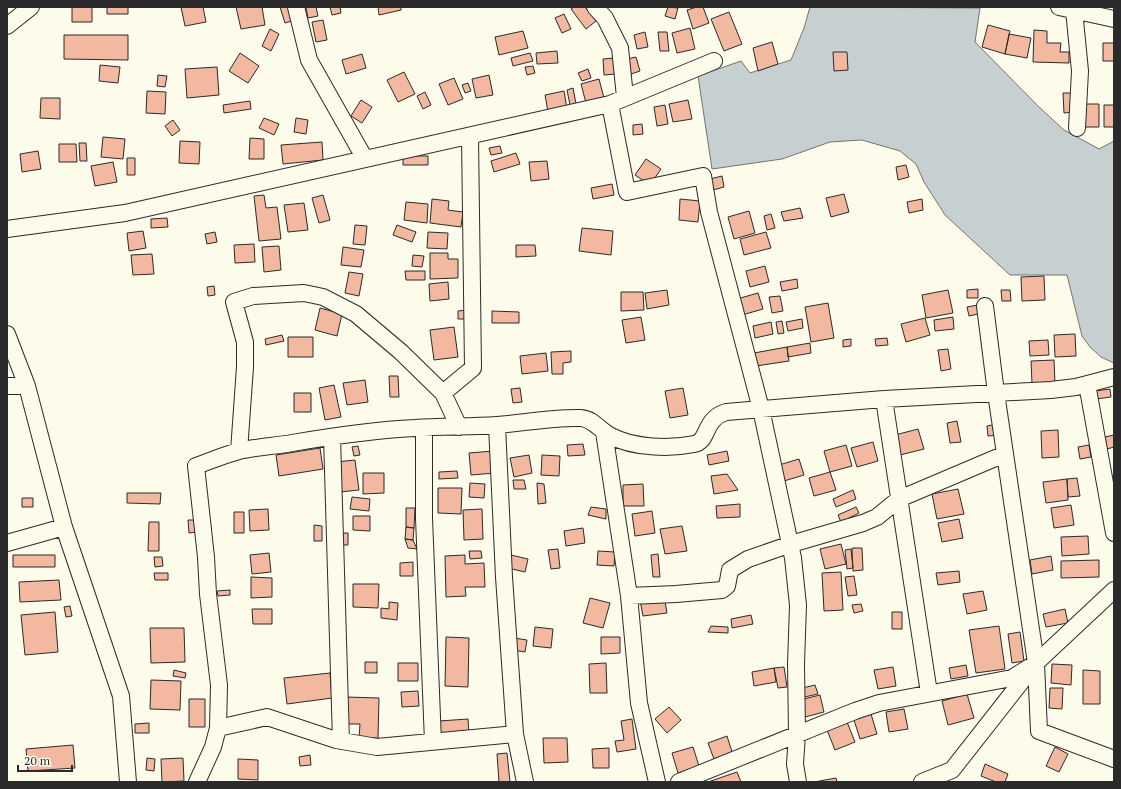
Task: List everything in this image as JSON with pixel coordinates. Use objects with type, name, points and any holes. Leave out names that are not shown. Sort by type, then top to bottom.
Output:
[{"type":"street","points":[[7,26],[31,7]]},
{"type":"street","points":[[296,7],[309,60],[365,159]]},
{"type":"street","points":[[595,7],[605,18],[620,48],[625,98]]},
{"type":"street","points":[[1077,128],[1080,71],[1066,9],[1114,19]]},
{"type":"street","points":[[7,229],[125,213],[610,104],[714,61]]},
{"type":"street","points":[[610,104],[627,192],[702,176],[761,409],[791,544],[798,605],[796,664],[797,734],[795,764],[798,782]]},
{"type":"street","points":[[443,393],[473,368],[470,136]]},
{"type":"street","points":[[239,451],[245,367],[245,342],[234,302],[253,296],[304,293],[323,297],[356,314],[401,352],[443,393],[459,427]]},
{"type":"street","points":[[985,306],[996,393],[1036,663],[1039,731],[1114,760]]},
{"type":"street","points":[[7,334],[27,386],[64,527],[121,696],[128,782]]},
{"type":"street","points":[[197,782],[213,747],[218,728],[219,685],[208,594],[206,557],[196,466],[239,451],[376,431],[497,425],[581,418],[590,420],[604,432],[622,441],[638,445],[665,447],[695,444],[703,439],[713,418],[726,412],[884,399],[1051,390],[1087,384],[1114,377]]},
{"type":"street","points":[[1087,384],[1114,533]]},
{"type":"street","points":[[7,386],[27,386]]},
{"type":"street","points":[[884,399],[929,693]]},
{"type":"street","points":[[497,425],[504,577],[515,734],[525,782]]},
{"type":"street","points":[[424,428],[424,518],[433,742]]},
{"type":"street","points":[[604,432],[629,596],[639,703],[658,782]]},
{"type":"street","points":[[332,437],[341,741]]},
{"type":"street","points":[[629,596],[722,590],[727,586],[729,572],[734,566],[748,559],[877,517],[899,499],[1005,454]]},
{"type":"street","points":[[7,543],[64,527]]},
{"type":"street","points":[[679,782],[855,711],[879,703],[1012,678],[1036,663],[1114,590]]},
{"type":"street","points":[[922,782],[955,776],[1036,663]]},
{"type":"street","points":[[218,728],[267,717],[341,741],[377,747],[515,734]]},
{"type":"shaded area","points":[[810,7],[980,8],[975,42],[1040,108],[1064,130],[1099,149],[1114,141],[1114,363],[1101,357],[1090,347],[1082,336],[1067,275],[1010,275],[945,215],[924,182],[916,164],[900,151],[862,140],[830,142],[782,159],[712,169],[698,76],[741,61],[750,73],[791,60],[804,28]]},
{"type":"building","points":[[72,7],[92,7],[92,22],[72,22]]},
{"type":"building","points":[[107,7],[128,7],[128,14],[107,14]]},
{"type":"building","points":[[181,7],[203,7],[206,22],[185,26]]},
{"type":"building","points":[[236,7],[262,7],[265,25],[241,29]]},
{"type":"building","points":[[280,7],[292,7],[295,20],[285,23]]},
{"type":"building","points":[[306,7],[316,7],[318,16],[308,18]]},
{"type":"building","points":[[330,7],[340,7],[341,13],[332,15]]},
{"type":"building","points":[[378,7],[401,7],[401,10],[379,15]]},
{"type":"building","points":[[574,7],[585,7],[596,21],[586,29],[571,9]]},
{"type":"building","points":[[668,7],[678,8],[675,19],[665,16]]},
{"type":"building","points":[[703,7],[709,23],[693,29],[687,10]]},
{"type":"building","points":[[729,12],[742,44],[724,51],[711,19]]},
{"type":"building","points":[[564,14],[571,29],[562,33],[555,18]]},
{"type":"building","points":[[323,20],[327,40],[316,42],[312,22]]},
{"type":"building","points":[[988,25],[1010,31],[1005,54],[982,47]]},
{"type":"building","points":[[690,28],[695,49],[677,53],[672,33]]},
{"type":"building","points":[[270,29],[279,34],[271,51],[262,46]]},
{"type":"building","points":[[1034,30],[1047,31],[1047,43],[1061,43],[1060,52],[1069,52],[1069,63],[1033,62]]},
{"type":"building","points":[[523,31],[528,48],[499,55],[495,37]]},
{"type":"building","points":[[645,32],[648,47],[637,49],[634,35]]},
{"type":"building","points":[[658,32],[667,32],[669,51],[660,51]]},
{"type":"building","points":[[1009,34],[1031,38],[1027,58],[1005,54]]},
{"type":"building","points":[[64,35],[128,35],[128,60],[64,59]]},
{"type":"building","points":[[772,42],[778,64],[758,71],[753,48]]},
{"type":"building","points":[[1103,43],[1114,43],[1114,61],[1103,61]]},
{"type":"building","points":[[557,51],[558,63],[537,64],[536,53]]},
{"type":"building","points":[[833,52],[847,52],[848,70],[834,71]]},
{"type":"building","points":[[240,53],[259,66],[248,83],[229,71]]},
{"type":"building","points":[[530,53],[533,61],[513,66],[511,58]]},
{"type":"building","points":[[362,54],[366,68],[346,74],[342,60]]},
{"type":"building","points":[[636,57],[640,71],[631,74],[627,59]]},
{"type":"building","points":[[614,58],[615,74],[604,75],[603,59]]},
{"type":"building","points":[[100,65],[120,67],[118,83],[99,81]]},
{"type":"building","points":[[533,66],[535,73],[527,75],[525,67]]},
{"type":"building","points":[[217,67],[219,95],[187,98],[185,69]]},
{"type":"building","points":[[588,69],[591,78],[582,81],[578,73]]},
{"type":"building","points":[[404,72],[415,94],[398,102],[387,80]]},
{"type":"building","points":[[158,75],[167,76],[165,87],[157,86]]},
{"type":"building","points":[[489,75],[493,95],[476,98],[472,79]]},
{"type":"building","points":[[454,78],[463,99],[448,105],[439,84]]},
{"type":"building","points":[[599,79],[604,98],[586,103],[581,84]]},
{"type":"building","points":[[468,83],[471,91],[465,93],[462,85]]},
{"type":"building","points":[[573,88],[577,109],[571,110],[567,90]]},
{"type":"building","points":[[147,91],[166,92],[165,114],[146,113]]},
{"type":"building","points":[[564,91],[567,109],[548,112],[545,95]]},
{"type":"building","points":[[425,92],[431,105],[423,109],[417,96]]},
{"type":"building","points":[[1063,93],[1074,93],[1074,112],[1064,113]]},
{"type":"building","points":[[41,98],[60,98],[60,119],[40,118]]},
{"type":"building","points":[[361,100],[372,107],[362,123],[351,116]]},
{"type":"building","points":[[688,100],[692,119],[673,122],[669,104]]},
{"type":"building","points":[[250,101],[251,109],[224,113],[223,105]]},
{"type":"building","points":[[1086,104],[1099,104],[1099,127],[1085,127]]},
{"type":"building","points":[[665,105],[668,124],[657,126],[654,107]]},
{"type":"building","points":[[1104,105],[1114,105],[1114,127],[1104,127]]},
{"type":"building","points":[[264,118],[279,124],[274,135],[259,128]]},
{"type":"building","points":[[296,118],[308,120],[306,134],[294,132]]},
{"type":"building","points":[[173,120],[180,130],[172,136],[165,126]]},
{"type":"building","points":[[642,124],[643,134],[633,135],[633,125]]},
{"type":"building","points":[[103,137],[125,139],[123,159],[101,157]]},
{"type":"building","points":[[250,138],[264,139],[264,159],[249,159]]},
{"type":"building","points":[[180,141],[200,142],[199,164],[179,163]]},
{"type":"building","points":[[322,142],[323,160],[283,164],[281,145]]},
{"type":"building","points":[[79,143],[86,143],[87,161],[80,161]]},
{"type":"building","points":[[59,144],[76,144],[77,162],[59,162]]},
{"type":"building","points":[[500,146],[502,153],[491,155],[489,148]]},
{"type":"building","points":[[38,151],[41,169],[22,172],[20,154]]},
{"type":"building","points":[[516,153],[520,164],[494,172],[491,161]]},
{"type":"building","points":[[403,156],[428,156],[428,165],[403,165]]},
{"type":"building","points":[[127,158],[135,158],[135,175],[127,175]]},
{"type":"building","points":[[646,159],[661,169],[650,185],[635,175]]},
{"type":"building","points":[[547,161],[549,179],[531,181],[529,162]]},
{"type":"building","points":[[113,162],[117,182],[95,186],[91,166]]},
{"type":"building","points":[[906,165],[909,177],[898,180],[896,167]]},
{"type":"building","points":[[722,176],[724,187],[713,190],[710,179]]},
{"type":"building","points":[[612,184],[614,195],[593,199],[591,188]]},
{"type":"building","points":[[844,194],[849,212],[831,217],[826,198]]},
{"type":"building","points":[[264,195],[266,208],[277,207],[281,239],[259,241],[254,196]]},
{"type":"building","points":[[323,195],[330,220],[319,223],[312,198]]},
{"type":"building","points":[[432,199],[449,201],[448,210],[463,212],[461,227],[430,223]]},
{"type":"building","points":[[680,199],[700,201],[698,222],[679,220]]},
{"type":"building","points":[[922,199],[923,210],[909,213],[907,202]]},
{"type":"building","points":[[406,202],[428,204],[427,223],[404,220]]},
{"type":"building","points":[[304,203],[308,230],[288,232],[284,205]]},
{"type":"building","points":[[800,208],[803,218],[784,221],[781,212]]},
{"type":"building","points":[[749,211],[755,233],[734,239],[728,217]]},
{"type":"building","points":[[771,214],[775,228],[767,230],[764,216]]},
{"type":"building","points":[[167,218],[168,227],[151,228],[151,219]]},
{"type":"building","points":[[355,225],[367,226],[365,245],[353,244]]},
{"type":"building","points":[[397,225],[416,232],[412,242],[393,235]]},
{"type":"building","points":[[582,228],[613,231],[611,255],[579,251]]},
{"type":"building","points":[[143,231],[146,248],[129,251],[127,233]]},
{"type":"building","points":[[215,232],[217,242],[207,244],[205,234]]},
{"type":"building","points":[[428,232],[448,233],[447,249],[427,248]]},
{"type":"building","points":[[766,232],[771,248],[744,255],[740,239]]},
{"type":"building","points":[[254,244],[255,262],[235,263],[234,245]]},
{"type":"building","points":[[516,245],[535,245],[536,256],[516,257]]},
{"type":"building","points":[[279,246],[281,270],[264,272],[262,247]]},
{"type":"building","points":[[343,247],[364,250],[361,267],[341,265]]},
{"type":"building","points":[[430,253],[448,253],[448,259],[458,259],[458,278],[430,279]]},
{"type":"building","points":[[152,254],[154,274],[133,275],[131,255]]},
{"type":"building","points":[[413,255],[424,256],[422,267],[412,266]]},
{"type":"building","points":[[765,266],[769,282],[750,287],[746,271]]},
{"type":"building","points":[[405,271],[425,271],[425,280],[406,280]]},
{"type":"building","points":[[349,272],[363,274],[359,296],[345,293]]},
{"type":"building","points":[[1044,276],[1045,300],[1022,301],[1021,277]]},
{"type":"building","points":[[797,279],[798,288],[782,291],[780,282]]},
{"type":"building","points":[[448,282],[449,299],[430,301],[429,284]]},
{"type":"building","points":[[214,286],[215,295],[208,296],[207,287]]},
{"type":"building","points":[[978,289],[978,298],[967,298],[967,290]]},
{"type":"building","points":[[667,290],[669,305],[647,309],[645,293]]},
{"type":"building","points":[[948,290],[953,313],[926,318],[922,295]]},
{"type":"building","points":[[1001,290],[1010,290],[1011,301],[1002,301]]},
{"type":"building","points":[[621,292],[643,292],[644,310],[621,311]]},
{"type":"building","points":[[758,293],[763,309],[742,315],[737,299]]},
{"type":"building","points":[[780,296],[783,311],[772,313],[769,297]]},
{"type":"building","points":[[828,303],[834,338],[811,342],[805,307]]},
{"type":"building","points":[[978,305],[978,314],[969,316],[967,307]]},
{"type":"building","points":[[320,308],[342,314],[337,336],[315,330]]},
{"type":"building","points":[[467,310],[467,319],[458,319],[458,311]]},
{"type":"building","points":[[492,311],[519,312],[519,323],[492,323]]},
{"type":"building","points":[[641,317],[645,340],[626,343],[622,320]]},
{"type":"building","points":[[953,317],[954,329],[935,331],[934,320]]},
{"type":"building","points":[[925,318],[930,335],[906,342],[901,324]]},
{"type":"building","points":[[802,319],[803,328],[788,331],[786,322]]},
{"type":"building","points":[[782,321],[784,333],[778,334],[776,322]]},
{"type":"building","points":[[771,322],[773,334],[755,338],[753,326]]},
{"type":"building","points":[[454,327],[458,357],[434,360],[430,330]]},
{"type":"building","points":[[1075,334],[1076,356],[1055,357],[1054,335]]},
{"type":"building","points":[[282,335],[284,341],[266,345],[265,339]]},
{"type":"building","points":[[288,337],[313,337],[313,357],[288,357]]},
{"type":"building","points":[[887,338],[888,345],[876,346],[875,339]]},
{"type":"building","points":[[851,339],[851,346],[843,347],[843,340]]},
{"type":"building","points":[[1048,340],[1049,355],[1030,356],[1029,341]]},
{"type":"building","points":[[810,343],[811,353],[788,357],[787,347]]},
{"type":"building","points":[[787,347],[789,361],[756,366],[754,353]]},
{"type":"building","points":[[948,349],[951,369],[941,371],[938,350]]},
{"type":"building","points":[[571,351],[571,362],[563,363],[563,374],[552,374],[551,352]]},
{"type":"building","points":[[546,353],[548,371],[522,374],[520,356]]},
{"type":"building","points":[[1054,360],[1055,383],[1032,384],[1031,361]]},
{"type":"building","points":[[389,376],[398,376],[399,397],[390,397]]},
{"type":"building","points":[[365,380],[368,402],[347,405],[343,383]]},
{"type":"building","points":[[334,385],[341,417],[325,420],[319,388]]},
{"type":"building","points":[[520,388],[522,402],[513,403],[511,389]]},
{"type":"building","points":[[683,388],[688,415],[670,418],[665,391]]},
{"type":"building","points":[[1110,389],[1111,397],[1096,399],[1095,391]]},
{"type":"building","points":[[294,393],[311,393],[311,412],[294,412]]},
{"type":"building","points":[[957,421],[961,442],[950,443],[947,423]]},
{"type":"building","points":[[997,424],[999,435],[988,436],[987,426]]},
{"type":"building","points":[[918,429],[924,449],[900,455],[895,435]]},
{"type":"building","points":[[1058,430],[1059,457],[1042,458],[1041,431]]},
{"type":"building","points":[[1114,435],[1114,447],[1107,449],[1105,437]]},
{"type":"building","points":[[873,442],[878,461],[857,467],[851,448]]},
{"type":"building","points":[[583,444],[585,455],[568,456],[567,445]]},
{"type":"building","points":[[846,445],[852,466],[830,472],[824,451]]},
{"type":"building","points":[[1089,445],[1091,457],[1080,459],[1078,447]]},
{"type":"building","points":[[358,446],[360,455],[354,456],[352,447]]},
{"type":"building","points":[[320,448],[323,469],[279,476],[276,455]]},
{"type":"building","points":[[493,451],[495,473],[471,475],[469,453]]},
{"type":"building","points":[[727,451],[729,461],[709,465],[707,455]]},
{"type":"building","points":[[529,455],[532,473],[514,477],[510,458]]},
{"type":"building","points":[[542,455],[560,456],[559,476],[541,475]]},
{"type":"building","points":[[799,459],[804,475],[784,481],[779,465]]},
{"type":"building","points":[[355,460],[359,490],[340,492],[336,462]]},
{"type":"building","points":[[457,471],[458,478],[439,479],[439,472]]},
{"type":"building","points":[[830,472],[836,490],[814,496],[809,478]]},
{"type":"building","points":[[363,473],[384,473],[384,493],[363,494]]},
{"type":"building","points":[[727,474],[738,490],[714,494],[711,476]]},
{"type":"building","points":[[1077,478],[1080,496],[1068,497],[1067,479]]},
{"type":"building","points":[[1067,479],[1068,500],[1046,503],[1043,482]]},
{"type":"building","points":[[513,480],[524,480],[526,489],[514,489]]},
{"type":"building","points":[[470,483],[485,484],[484,498],[469,497]]},
{"type":"building","points":[[537,483],[544,484],[546,503],[538,504]]},
{"type":"building","points":[[643,484],[644,506],[623,506],[623,485]]},
{"type":"building","points":[[438,488],[462,488],[461,514],[438,513]]},
{"type":"building","points":[[958,489],[964,514],[937,519],[932,494]]},
{"type":"building","points":[[853,490],[856,499],[836,507],[833,499]]},
{"type":"building","points":[[127,493],[161,493],[160,504],[127,503]]},
{"type":"building","points":[[352,497],[370,499],[369,511],[350,509]]},
{"type":"building","points":[[22,498],[33,498],[33,507],[22,507]]},
{"type":"building","points":[[740,504],[740,517],[717,518],[716,506]]},
{"type":"building","points":[[1071,505],[1074,525],[1054,528],[1051,508]]},
{"type":"building","points":[[591,507],[606,509],[606,519],[588,515]]},
{"type":"building","points":[[856,507],[859,513],[841,522],[838,515]]},
{"type":"building","points":[[406,508],[415,508],[414,528],[406,527]]},
{"type":"building","points":[[268,509],[269,530],[250,531],[249,510]]},
{"type":"building","points":[[482,509],[483,539],[464,540],[463,510]]},
{"type":"building","points":[[652,511],[655,533],[635,536],[632,514]]},
{"type":"building","points":[[234,512],[244,512],[244,533],[234,533]]},
{"type":"building","points":[[353,516],[370,516],[370,531],[353,530]]},
{"type":"building","points":[[959,519],[963,538],[942,542],[938,523]]},
{"type":"building","points":[[188,520],[195,520],[196,532],[189,533]]},
{"type":"building","points":[[149,522],[159,522],[159,551],[148,551]]},
{"type":"building","points":[[314,525],[322,526],[322,541],[314,541]]},
{"type":"building","points":[[682,526],[687,551],[665,554],[660,529]]},
{"type":"building","points":[[406,527],[414,528],[413,540],[405,539]]},
{"type":"building","points":[[583,528],[585,543],[566,546],[564,531]]},
{"type":"building","points":[[339,533],[348,533],[348,545],[339,545]]},
{"type":"building","points":[[1088,536],[1089,554],[1062,556],[1061,537]]},
{"type":"building","points":[[405,539],[413,540],[417,549],[408,548]]},
{"type":"building","points":[[841,544],[846,564],[825,569],[820,549]]},
{"type":"building","points":[[852,548],[862,548],[863,570],[853,571]]},
{"type":"building","points":[[558,549],[560,568],[551,569],[548,550]]},
{"type":"building","points":[[851,549],[853,568],[847,569],[845,550]]},
{"type":"building","points":[[469,551],[481,551],[482,558],[470,559]]},
{"type":"building","points":[[598,551],[615,552],[614,566],[597,565]]},
{"type":"building","points":[[269,553],[271,572],[252,574],[250,555]]},
{"type":"building","points":[[658,554],[660,577],[653,577],[651,555]]},
{"type":"building","points":[[13,555],[55,555],[55,567],[13,567]]},
{"type":"building","points":[[465,555],[465,564],[484,563],[485,587],[465,587],[466,596],[446,597],[445,556]]},
{"type":"building","points":[[511,555],[528,559],[525,572],[508,568]]},
{"type":"building","points":[[1051,556],[1053,570],[1032,574],[1030,560]]},
{"type":"building","points":[[154,557],[162,557],[163,566],[155,567]]},
{"type":"building","points":[[1099,560],[1099,577],[1061,578],[1061,561]]},
{"type":"building","points":[[413,562],[413,576],[400,576],[400,563]]},
{"type":"building","points":[[959,571],[960,582],[938,585],[936,573]]},
{"type":"building","points":[[841,572],[843,610],[824,611],[822,573]]},
{"type":"building","points":[[154,573],[168,573],[168,580],[155,580]]},
{"type":"building","points":[[854,576],[857,595],[848,596],[845,577]]},
{"type":"building","points":[[251,577],[272,578],[272,597],[251,598]]},
{"type":"building","points":[[59,580],[61,600],[20,602],[19,582]]},
{"type":"building","points":[[353,584],[379,584],[378,608],[353,607]]},
{"type":"building","points":[[230,590],[230,595],[218,596],[217,591]]},
{"type":"building","points":[[983,591],[987,610],[967,614],[963,594]]},
{"type":"building","points":[[664,596],[667,613],[643,616],[640,600]]},
{"type":"building","points":[[590,598],[610,603],[603,628],[583,623]]},
{"type":"building","points":[[389,602],[398,603],[397,620],[381,618],[381,608],[389,609]]},
{"type":"building","points":[[861,604],[863,611],[854,613],[852,605]]},
{"type":"building","points":[[70,606],[72,616],[66,617],[64,607]]},
{"type":"building","points":[[252,609],[272,609],[272,624],[253,624]]},
{"type":"building","points":[[1065,609],[1068,623],[1046,627],[1043,614]]},
{"type":"building","points":[[55,612],[58,652],[25,655],[21,615]]},
{"type":"building","points":[[892,612],[902,612],[902,629],[892,629]]},
{"type":"building","points":[[751,615],[753,624],[732,628],[731,619]]},
{"type":"building","points":[[711,626],[728,627],[728,633],[708,632]]},
{"type":"building","points":[[999,626],[1005,669],[976,673],[969,630]]},
{"type":"building","points":[[535,627],[553,629],[551,648],[533,646]]},
{"type":"building","points":[[150,628],[184,628],[185,662],[151,663]]},
{"type":"building","points":[[1020,632],[1024,661],[1012,663],[1008,634]]},
{"type":"building","points":[[446,637],[469,638],[468,687],[445,686]]},
{"type":"building","points":[[601,637],[620,637],[620,653],[601,654]]},
{"type":"building","points":[[514,638],[527,640],[525,652],[513,650]]},
{"type":"building","points":[[365,662],[377,662],[377,673],[365,673]]},
{"type":"building","points":[[398,663],[418,663],[418,681],[398,681]]},
{"type":"building","points":[[606,663],[607,693],[590,693],[589,664]]},
{"type":"building","points":[[1052,664],[1072,665],[1071,685],[1051,683]]},
{"type":"building","points":[[966,665],[968,676],[951,679],[949,668]]},
{"type":"building","points":[[784,667],[787,687],[778,688],[774,668]]},
{"type":"building","points":[[893,667],[896,686],[878,689],[874,670]]},
{"type":"building","points":[[774,668],[776,682],[754,686],[752,672]]},
{"type":"building","points":[[174,670],[186,673],[185,678],[173,676]]},
{"type":"building","points":[[1083,670],[1100,671],[1100,704],[1083,704]]},
{"type":"building","points":[[330,673],[332,698],[287,704],[284,678]]},
{"type":"building","points":[[151,680],[181,681],[180,710],[150,709]]},
{"type":"building","points":[[815,685],[818,694],[800,698],[798,689]]},
{"type":"building","points":[[1050,688],[1063,688],[1062,709],[1049,708]]},
{"type":"building","points":[[418,691],[419,706],[402,707],[401,692]]},
{"type":"building","points":[[967,694],[974,718],[948,725],[942,701]]},
{"type":"building","points":[[820,695],[824,712],[805,717],[800,700]]},
{"type":"building","points":[[346,697],[379,698],[378,738],[359,738],[360,724],[345,724]]},
{"type":"building","points":[[189,699],[205,699],[205,727],[189,727]]},
{"type":"building","points":[[669,707],[681,720],[667,733],[655,719]]},
{"type":"building","points":[[904,709],[908,729],[889,732],[886,712]]},
{"type":"building","points":[[871,714],[877,734],[860,739],[854,720]]},
{"type":"building","points":[[468,719],[469,734],[440,736],[439,721]]},
{"type":"building","points":[[632,719],[636,749],[617,752],[615,741],[624,740],[621,721]]},
{"type":"building","points":[[847,722],[855,742],[835,750],[827,730]]},
{"type":"building","points":[[149,723],[149,733],[135,733],[135,724]]},
{"type":"building","points":[[727,736],[732,752],[714,759],[708,743]]},
{"type":"building","points":[[543,738],[567,738],[568,762],[544,763]]},
{"type":"building","points":[[73,745],[75,768],[28,771],[26,749]]},
{"type":"building","points":[[693,747],[699,766],[678,773],[672,753]]},
{"type":"building","points":[[1055,747],[1068,754],[1059,772],[1046,766]]},
{"type":"building","points":[[609,748],[609,768],[593,768],[592,749]]},
{"type":"building","points":[[507,753],[510,782],[499,782],[497,754]]},
{"type":"building","points":[[310,755],[311,765],[300,766],[299,757]]},
{"type":"building","points":[[147,758],[155,759],[154,771],[146,770]]},
{"type":"building","points":[[183,758],[184,781],[162,782],[161,759]]},
{"type":"building","points":[[238,759],[258,760],[258,780],[238,779]]},
{"type":"building","points":[[985,764],[1008,774],[1005,782],[996,782],[981,776]]},
{"type":"building","points":[[737,772],[741,782],[708,782]]},
{"type":"building","points":[[836,778],[837,782],[814,782]]}]
